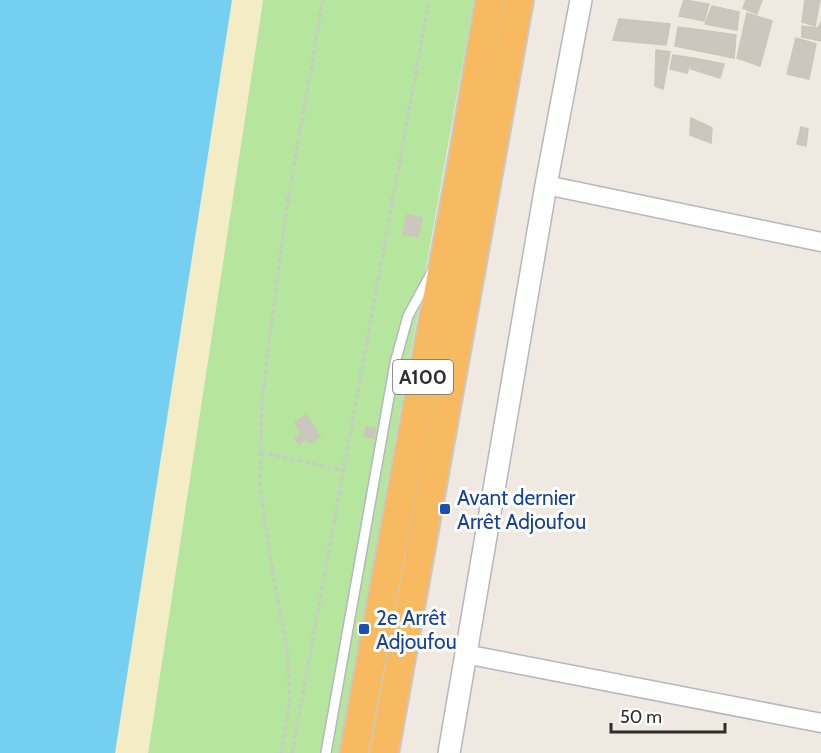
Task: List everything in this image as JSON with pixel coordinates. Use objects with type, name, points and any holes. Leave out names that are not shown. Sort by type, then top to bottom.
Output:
[{"type":"highway","name":"A100","points":[[354,753],[490,0]]},
{"type":"highway","name":"A100","points":[[384,753],[519,0]]},
{"type":"street","points":[[449,753],[546,185],[581,0]]},
{"type":"street","points":[[546,185],[821,242]]},
{"type":"street","points":[[465,654],[821,723]]},
{"type":"lane","points":[[326,753],[394,363],[408,316],[428,277],[446,249]]},
{"type":"path","points":[[281,753],[290,685],[287,650],[260,487],[262,399],[286,211],[322,0]]},
{"type":"path","points":[[292,753],[429,0]]},
{"type":"path","points":[[261,452],[344,471]]},
{"type":"green space","points":[[263,0],[474,0],[339,753],[148,753]]},
{"type":"sand","points":[[232,0],[263,0],[148,753],[115,753]]},
{"type":"water","points":[[0,0],[232,0],[115,753],[0,753]]},
{"type":"building","points":[[684,0],[709,4],[704,21],[679,16]]},
{"type":"building","points":[[746,0],[762,0],[757,14],[743,8]]},
{"type":"building","points":[[805,0],[820,0],[815,26],[802,22]]},
{"type":"building","points":[[712,6],[739,12],[737,30],[705,24]]},
{"type":"building","points":[[747,13],[772,21],[760,66],[737,58]]},
{"type":"building","points":[[619,19],[670,24],[666,45],[613,40]]},
{"type":"building","points":[[821,22],[821,41],[802,37],[802,26],[818,28]]},
{"type":"building","points":[[678,27],[736,35],[734,58],[675,46]]},
{"type":"building","points":[[796,38],[816,44],[809,79],[787,74]]},
{"type":"building","points":[[656,50],[670,52],[663,89],[655,86]]},
{"type":"building","points":[[673,55],[693,58],[687,73],[670,69]]},
{"type":"building","points":[[693,58],[724,64],[720,78],[691,69]]},
{"type":"building","points":[[691,118],[712,128],[711,143],[690,135]]},
{"type":"building","points":[[801,127],[808,129],[806,146],[797,144]]},
{"type":"building","points":[[407,215],[422,218],[418,237],[403,234]]},
{"type":"building","points":[[306,415],[320,436],[310,443],[307,438],[299,444],[295,438],[302,433],[295,423]]},
{"type":"building","points":[[366,427],[375,428],[374,438],[364,436]]},
{"type":"place","name":"Avant dernier Arrêt Adjoufou","points":[[445,509]]},
{"type":"place","name":"2e Arrêt Adjoufou","points":[[364,629]]}]
